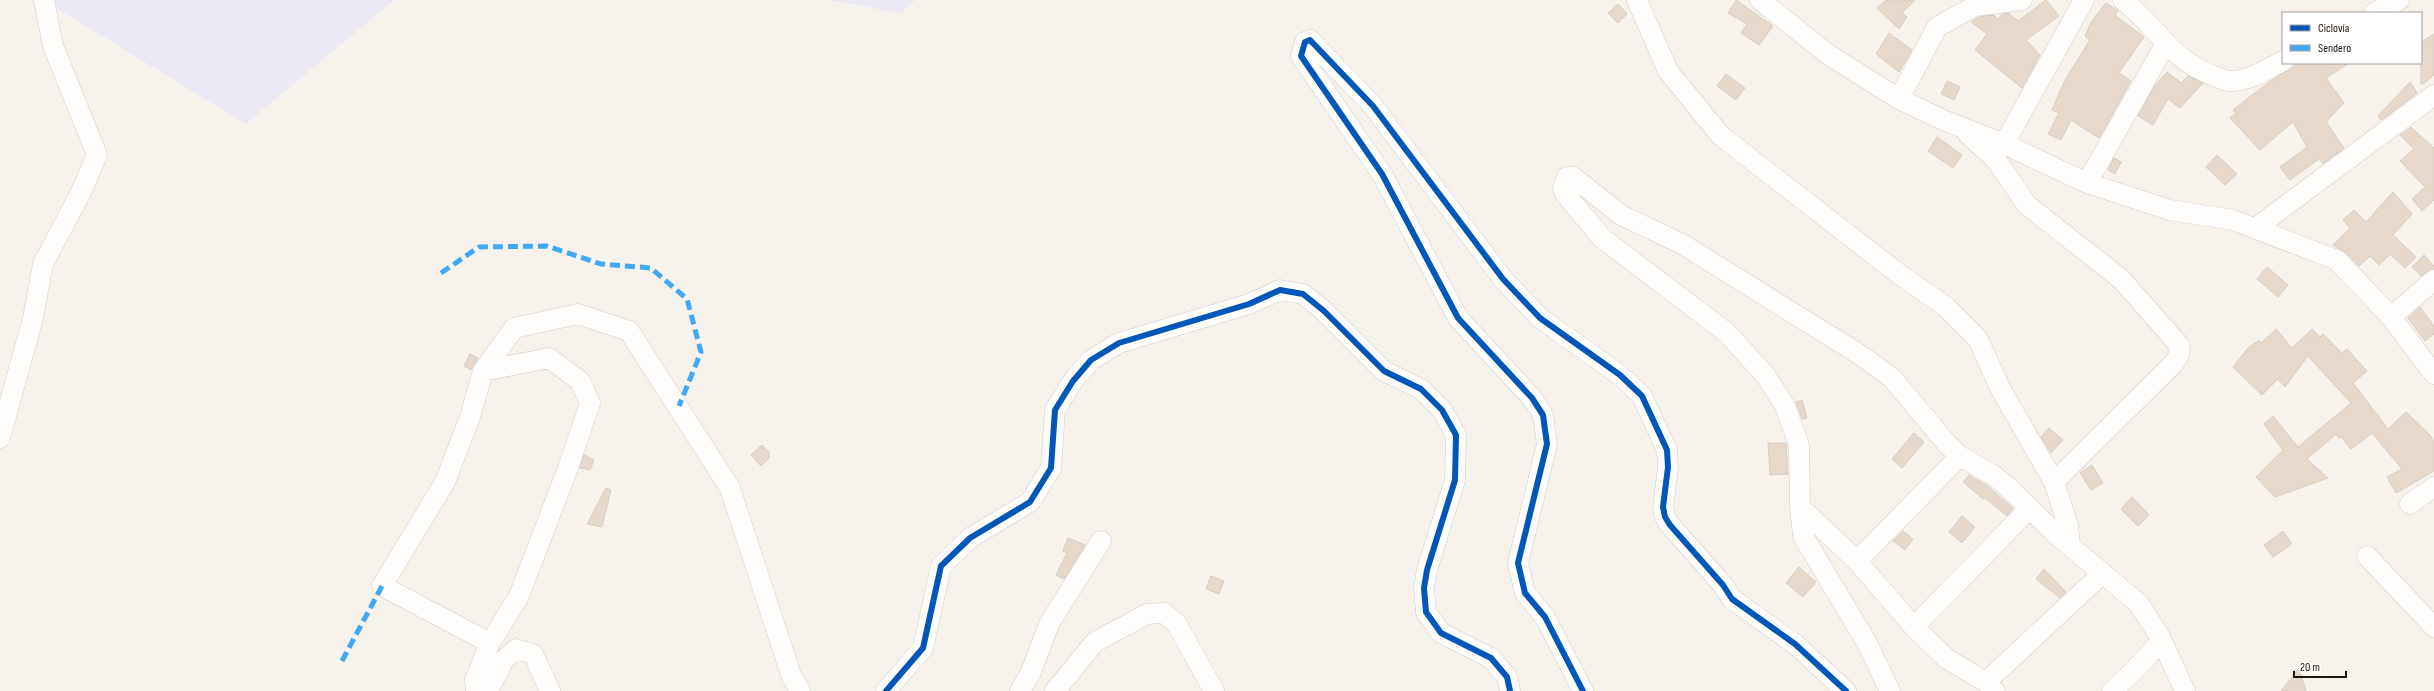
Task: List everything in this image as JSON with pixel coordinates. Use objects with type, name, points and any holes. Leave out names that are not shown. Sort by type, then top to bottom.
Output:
[{"type":"street","points":[[0,438],[33,318],[43,264],[81,192],[97,155],[53,46],[44,0]]},
{"type":"street","points":[[1638,0],[1668,71],[1721,136],[1895,271],[1946,306],[1978,339],[2000,388],[2054,482],[2068,525],[2070,545]]},
{"type":"street","points":[[1760,0],[1829,55],[1900,99],[1960,127],[2004,144],[2087,183],[2170,210],[2233,220],[2337,260],[2391,317],[2434,374]]},
{"type":"street","points":[[1900,99],[1937,27],[1975,6],[2022,0]]},
{"type":"street","points":[[2004,144],[2084,0]]},
{"type":"street","points":[[2123,0],[2141,14],[2165,45],[2179,57],[2203,72],[2229,81],[2252,77],[2282,62]]},
{"type":"street","points":[[2376,12],[2400,0]]},
{"type":"street","points":[[1583,691],[1545,617],[1525,593],[1518,563],[1547,444],[1543,416],[1532,398],[1470,333],[1449,304],[1382,174],[1301,56],[1305,42],[1310,40],[1322,50],[1373,106],[1503,279],[1540,318],[1620,375],[1642,396],[1667,450],[1668,467],[1663,507],[1664,517],[1670,526],[1723,585],[1732,599],[1795,644],[1846,691]]},
{"type":"street","points":[[2087,183],[2165,45]]},
{"type":"street","points":[[2257,228],[2434,95]]},
{"type":"street","points":[[1960,127],[1996,161],[2027,205],[2121,279],[2180,346],[2179,355],[2174,363],[2054,482]]},
{"type":"street","points":[[1890,691],[1867,643],[1803,536],[1800,507],[1799,445],[1785,406],[1766,376],[1727,333],[1602,238],[1566,195],[1563,188],[1564,181],[1567,177],[1573,177],[1620,215],[1682,244],[1859,354],[1892,378],[1948,445],[1960,456],[1993,475],[2070,545],[2140,604],[2161,641],[2185,691]]},
{"type":"street","points":[[2391,317],[2434,280]]},
{"type":"street","points":[[886,691],[923,648],[941,566],[970,538],[1030,502],[1051,468],[1055,410],[1073,381],[1091,360],[1119,343],[1249,304],[1280,290],[1303,294],[1324,311],[1384,371],[1421,389],[1442,410],[1456,435],[1455,480],[1427,570],[1424,588],[1426,612],[1441,632],[1491,658],[1506,677],[1510,691]]},
{"type":"street","points":[[490,643],[382,586],[445,482],[470,417],[482,371],[514,328],[578,314],[629,331],[730,488],[789,667],[800,691]]},
{"type":"street","points":[[476,691],[475,680],[490,643],[519,596],[568,468],[590,403],[580,381],[549,358],[482,371]]},
{"type":"street","points":[[1857,561],[1960,456]]},
{"type":"street","points":[[2410,504],[2434,487]]},
{"type":"street","points":[[1800,507],[1857,561],[1914,627],[1947,659],[1990,687],[2103,573]]},
{"type":"street","points":[[1914,627],[2030,508]]},
{"type":"street","points":[[1020,691],[1031,672],[1048,624],[1101,542]]},
{"type":"street","points":[[2367,556],[2434,627]]},
{"type":"street","points":[[1055,689],[1095,642],[1147,614],[1164,613],[1176,623],[1214,691]]},
{"type":"street","points":[[2112,691],[2134,672],[2161,641]]},
{"type":"street","points":[[488,691],[504,660],[516,649],[533,654],[550,691]]},
{"type":"shaded area","points":[[43,0],[394,0],[246,124]]},
{"type":"shaded area","points":[[827,0],[915,0],[901,13]]},
{"type":"building","points":[[1736,0],[1773,26],[1759,45],[1741,33],[1747,24],[1728,13]]},
{"type":"building","points":[[1886,0],[1915,0],[1902,13],[1907,17],[1899,29],[1877,8]]},
{"type":"building","points":[[2046,0],[2059,16],[2026,40],[2040,55],[2022,88],[1975,50],[1987,34],[1971,22],[1979,17],[1994,15],[1998,19],[2002,14],[2008,13],[2018,21]]},
{"type":"building","points":[[2106,3],[2118,11],[2115,15],[2144,37],[2119,73],[2131,81],[2099,138],[2071,120],[2061,140],[2048,134],[2059,113],[2052,110],[2065,80],[2090,40],[2085,36],[2091,22]]},
{"type":"building","points":[[1618,4],[1627,14],[1618,23],[1608,13]]},
{"type":"building","points":[[1889,33],[1912,50],[1899,72],[1876,54]]},
{"type":"building","points":[[2434,34],[2434,75],[2421,85],[2422,64],[2422,41]]},
{"type":"building","points":[[2297,64],[2347,64],[2326,78],[2344,103],[2326,122],[2344,148],[2323,164],[2319,159],[2290,180],[2280,167],[2307,147],[2293,122],[2260,150],[2230,118],[2236,114],[2233,110],[2269,82]]},
{"type":"building","points":[[2167,72],[2181,83],[2188,76],[2203,83],[2180,108],[2168,99],[2153,125],[2138,116],[2154,87]]},
{"type":"building","points":[[1726,74],[1745,88],[1736,100],[1717,86]]},
{"type":"building","points":[[1947,81],[1960,87],[1954,100],[1941,94]]},
{"type":"building","points":[[2410,82],[2417,93],[2381,120],[2378,116]]},
{"type":"building","points":[[2411,127],[2434,148],[2434,200],[2422,211],[2412,199],[2425,187],[2400,161],[2414,149],[2400,135]]},
{"type":"building","points":[[1937,137],[1962,155],[1953,168],[1928,151]]},
{"type":"building","points":[[2217,155],[2237,174],[2225,185],[2206,167]]},
{"type":"building","points":[[2114,158],[2121,162],[2115,174],[2108,170]]},
{"type":"building","points":[[2393,192],[2412,214],[2393,235],[2416,257],[2405,268],[2390,254],[2379,265],[2370,256],[2359,266],[2345,252],[2333,245],[2350,228],[2343,220],[2354,210],[2366,222]]},
{"type":"building","points":[[2424,255],[2434,266],[2434,269],[2421,276],[2412,267]]},
{"type":"building","points":[[2267,267],[2288,285],[2278,297],[2257,279]]},
{"type":"building","points":[[2420,307],[2434,326],[2434,334],[2425,341],[2408,318]]},
{"type":"building","points":[[2276,329],[2292,348],[2312,329],[2320,337],[2323,334],[2342,353],[2347,349],[2367,371],[2353,383],[2388,429],[2406,412],[2430,435],[2434,442],[2434,471],[2396,493],[2387,477],[2402,469],[2372,433],[2351,449],[2341,437],[2339,438],[2336,434],[2307,459],[2328,478],[2275,497],[2256,477],[2283,450],[2264,424],[2273,416],[2298,447],[2351,403],[2308,356],[2285,387],[2278,379],[2262,395],[2233,367],[2248,348],[2259,340],[2261,343]]},
{"type":"building","points":[[470,354],[478,358],[471,370],[464,366]]},
{"type":"building","points":[[1802,400],[1807,418],[1802,419],[1796,402]]},
{"type":"building","points":[[2049,428],[2063,440],[2051,453],[2041,437]]},
{"type":"building","points":[[1914,433],[1924,442],[1902,468],[1892,459]]},
{"type":"building","points":[[1768,443],[1786,443],[1788,474],[1770,475]]},
{"type":"building","points":[[762,445],[769,452],[769,458],[761,466],[751,455]]},
{"type":"building","points":[[584,455],[594,460],[590,470],[580,468]]},
{"type":"building","points":[[2092,465],[2103,483],[2091,490],[2080,473]]},
{"type":"building","points":[[1969,475],[1986,485],[2013,508],[2007,516],[1985,498],[1983,499],[1963,482]]},
{"type":"building","points":[[606,488],[611,490],[602,527],[587,524]]},
{"type":"building","points":[[2132,497],[2149,515],[2138,526],[2121,509]]},
{"type":"building","points":[[1962,516],[1975,527],[1962,543],[1949,532]]},
{"type":"building","points":[[1903,531],[1913,539],[1905,550],[1893,541]]},
{"type":"building","points":[[2283,531],[2292,544],[2273,557],[2264,545]]},
{"type":"building","points":[[1068,538],[1085,545],[1064,579],[1056,575],[1067,553],[1063,551]]},
{"type":"building","points":[[1799,567],[1816,582],[1803,597],[1786,583]]},
{"type":"building","points":[[2044,569],[2066,592],[2060,598],[2036,579]]},
{"type":"building","points":[[1211,576],[1224,581],[1219,594],[1206,589]]},
{"type":"building","points":[[2299,668],[2306,691],[2281,691]]},
{"type":"marked path","points":[[441,273],[479,247],[547,246],[601,264],[651,268],[687,299],[701,352],[679,406]]},
{"type":"marked path","points":[[342,661],[382,586]]},
{"type":"cycle path","points":[[1583,691],[1545,617],[1525,593],[1518,563],[1547,444],[1543,415],[1532,398],[1458,318],[1382,174],[1301,56],[1305,42],[1310,40],[1373,106],[1503,279],[1540,318],[1620,375],[1642,396],[1667,450],[1668,467],[1663,507],[1665,517],[1670,525],[1723,585],[1732,599],[1795,644],[1846,691]]},
{"type":"cycle path","points":[[886,691],[923,648],[941,566],[970,538],[1030,502],[1051,468],[1055,410],[1073,381],[1091,360],[1119,343],[1249,304],[1280,290],[1303,294],[1324,311],[1384,371],[1421,389],[1442,410],[1456,435],[1455,480],[1427,570],[1424,588],[1426,612],[1441,633],[1491,658],[1507,677],[1510,691]]}]
